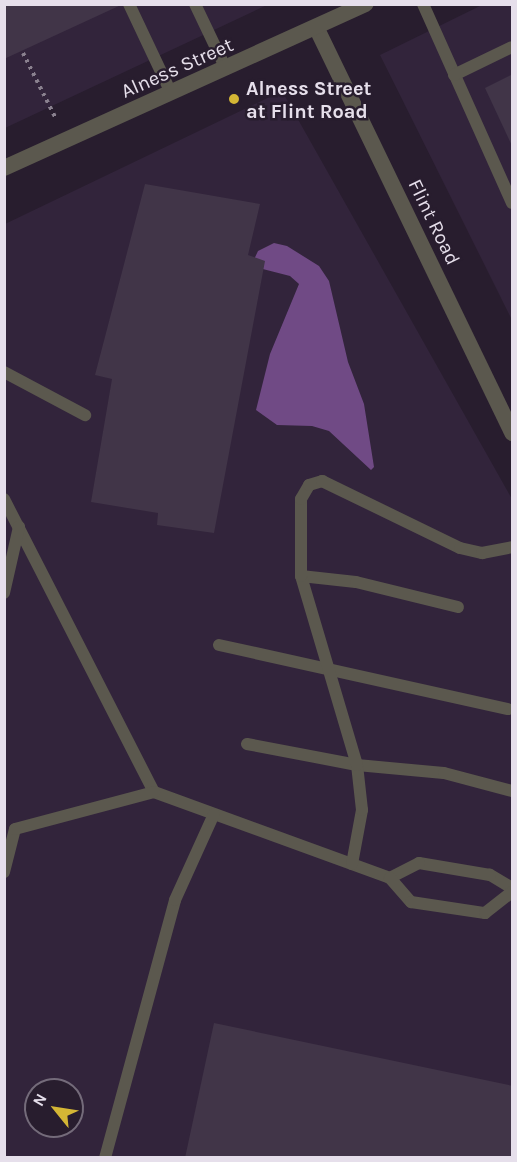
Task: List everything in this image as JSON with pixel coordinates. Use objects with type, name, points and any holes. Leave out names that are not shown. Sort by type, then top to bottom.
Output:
[{"type":"street","name":"Alness Street","points":[[4,168],[317,29],[366,4]]},
{"type":"street","name":"Flint Road","points":[[317,29],[513,433]]},
{"type":"lane","points":[[129,4],[171,93]]},
{"type":"lane","points":[[195,4],[226,69]]},
{"type":"lane","points":[[423,4],[513,204]]},
{"type":"lane","points":[[454,75],[513,47]]},
{"type":"lane","points":[[4,372],[86,415]]},
{"type":"lane","points":[[352,864],[362,810],[357,765],[301,576],[301,499],[309,485],[322,481],[460,549],[482,553],[513,547]]},
{"type":"lane","points":[[5,502],[154,792]]},
{"type":"lane","points":[[4,593],[19,527]]},
{"type":"lane","points":[[301,576],[356,582],[458,607]]},
{"type":"lane","points":[[219,645],[508,709]]},
{"type":"lane","points":[[247,744],[357,765],[444,773],[513,791]]},
{"type":"lane","points":[[4,872],[10,826],[154,792],[390,878],[411,902],[485,913],[513,890],[490,875],[419,863],[390,878]]},
{"type":"lane","points":[[105,1158],[175,900],[214,814]]},
{"type":"path","points":[[23,52],[66,140]]},
{"type":"shaded area","points":[[5,4],[267,5],[5,128]]},
{"type":"shaded area","points":[[482,5],[512,5],[512,320],[380,55]]},
{"type":"shaded area","points":[[282,91],[512,499],[512,1157],[5,1158],[5,224]]},
{"type":"shaded area","points":[[274,243],[287,246],[319,266],[329,281],[348,362],[364,404],[374,467],[371,470],[329,431],[312,426],[277,425],[256,410],[270,354],[299,284],[290,276],[251,266],[258,251]]},
{"type":"building","points":[[4,4],[121,4],[121,5],[4,59]]},
{"type":"building","points":[[513,74],[513,148],[485,88]]},
{"type":"building","points":[[145,184],[260,204],[248,255],[265,261],[214,533],[157,525],[158,513],[91,502],[112,379],[95,375]]},
{"type":"building","points":[[214,1023],[513,1086],[513,1158],[185,1158]]},
{"type":"place","name":"Alness Street at Flint Road","points":[[234,99]]}]
